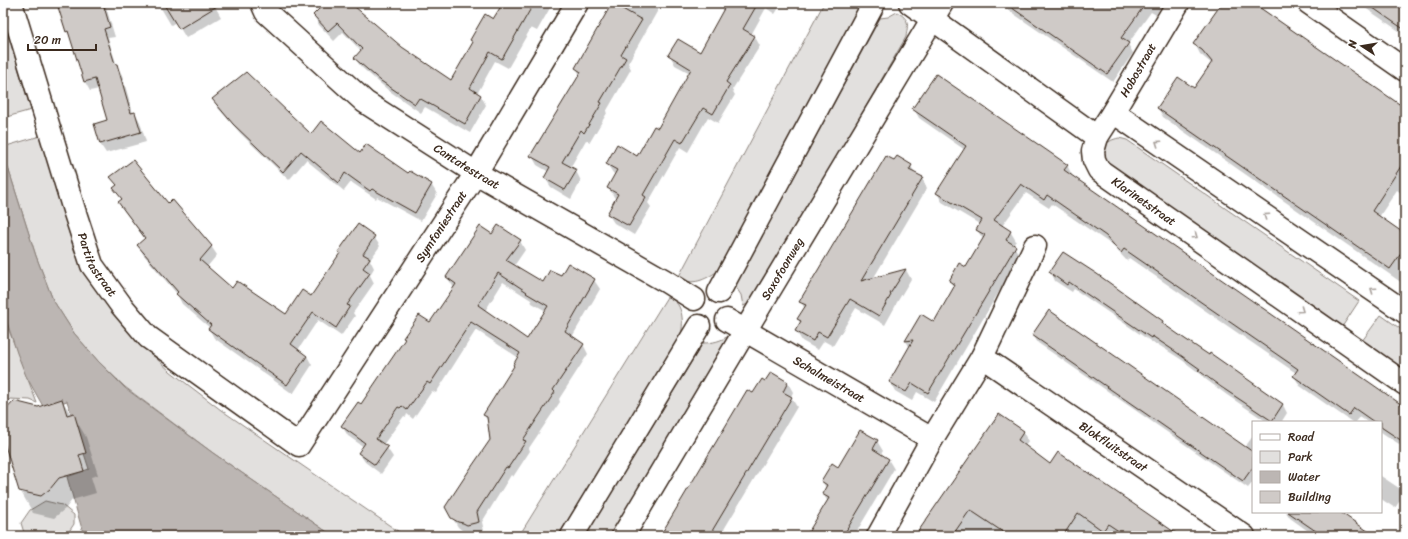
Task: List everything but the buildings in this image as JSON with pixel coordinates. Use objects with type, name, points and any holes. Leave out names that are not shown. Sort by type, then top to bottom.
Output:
[{"type":"street","name":"Partitastraat","points":[[11,3],[92,265],[121,305],[148,337],[299,445]]},
{"type":"street","name":"Symfoniestraat","points":[[299,445],[476,173],[577,3]]},
{"type":"street","points":[[719,292],[876,3],[891,3]]},
{"type":"street","points":[[910,3],[937,11],[1096,137]]},
{"type":"street","name":"Hobostraat","points":[[1096,137],[1113,112],[1178,3]]},
{"type":"street","points":[[1309,3],[1405,70]]},
{"type":"street","name":"Cantatestraat","points":[[269,6],[365,102],[476,173],[667,282],[694,299]]},
{"type":"street","name":"Saxofoonweg","points":[[623,536],[736,325],[937,11]]},
{"type":"street","points":[[1113,112],[1405,312]]},
{"type":"street","name":"Klarinetstraat","points":[[1096,137],[1093,151],[1094,160],[1099,170],[1405,384]]},
{"type":"street","points":[[878,536],[932,439],[982,357],[1035,246]]},
{"type":"street","points":[[713,290],[723,294],[728,302],[736,325],[725,323],[717,328],[708,329],[699,326],[693,319],[691,311],[694,299],[702,292],[713,290]]},
{"type":"street","name":"Schalmeistraat","points":[[736,325],[932,439]]},
{"type":"street","points":[[572,536],[699,326]]},
{"type":"street","name":"Blokfluitstraat","points":[[982,357],[1244,536]]},
{"type":"green space","points":[[824,3],[859,3],[858,15],[718,271],[708,277],[694,282],[689,282],[678,278]]},
{"type":"green space","points":[[897,12],[904,17],[907,22],[906,37],[753,302],[743,306],[741,295],[735,286],[880,18],[888,17]]},
{"type":"green space","points":[[3,18],[31,110],[3,118]]},
{"type":"green space","points":[[40,136],[74,250],[86,275],[126,327],[148,351],[170,371],[221,410],[405,536],[333,536],[213,453],[125,387],[98,361],[74,333],[53,300],[36,256],[3,152],[3,147]]},
{"type":"green space","points":[[1119,138],[1127,140],[1359,301],[1342,327],[1105,161],[1104,152],[1107,143]]},
{"type":"green space","points":[[667,297],[676,303],[681,312],[681,335],[558,536],[519,536]]},
{"type":"green space","points":[[3,315],[37,403],[30,400],[10,399],[3,406]]},
{"type":"green space","points":[[1381,315],[1405,332],[1405,371],[1362,341]]},
{"type":"green space","points":[[730,335],[613,536],[585,536],[703,343],[717,341]]},
{"type":"green space","points":[[45,501],[62,505],[74,515],[74,524],[66,536],[25,536],[21,523],[30,510]]},
{"type":"water","points":[[3,152],[36,256],[53,300],[74,333],[98,361],[125,388],[213,453],[333,536],[84,536],[67,477],[89,469],[67,401],[44,408],[26,376],[3,310]]}]
